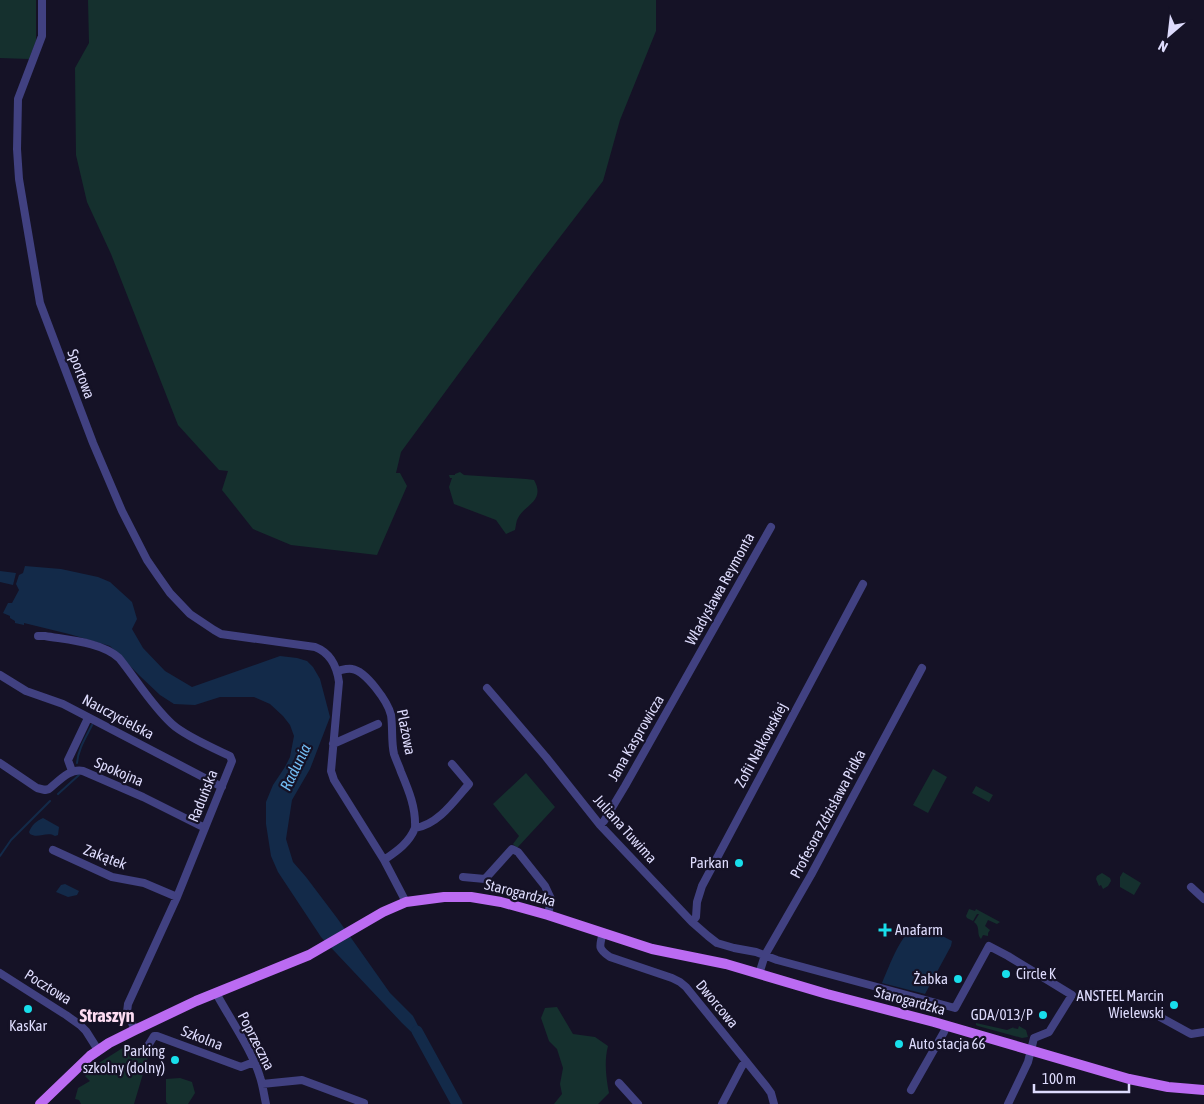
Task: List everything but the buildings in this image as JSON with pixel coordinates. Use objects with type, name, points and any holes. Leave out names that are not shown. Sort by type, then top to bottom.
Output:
[{"type":"main road","name":"Starogardzka","points":[[40,1104],[98,1050],[135,1030],[216,993],[301,959],[383,912],[406,902],[444,896],[471,897],[501,902],[548,915],[652,949],[726,964],[1149,1084],[1204,1090]]},
{"type":"street","name":"Sportowa","points":[[42,0],[42,36],[18,99],[17,149],[19,179],[40,302],[93,443],[122,511],[147,560],[170,593],[190,614],[221,634],[307,645],[319,649],[325,652],[337,671]]},
{"type":"street","name":"Władysława Reymonta","points":[[694,664],[770,527]]},
{"type":"street","name":"Zofii Nałkowskiej","points":[[692,922],[696,917],[697,902],[702,886],[863,584]]},
{"type":"street","name":"Raduńska","points":[[42,636],[99,646],[114,654],[172,724],[181,731],[230,756],[232,761],[177,897],[128,1004],[127,1012],[135,1030]]},
{"type":"street","name":"Jana Kasprowicza","points":[[600,825],[694,664]]},
{"type":"street","name":"Plażowa","points":[[337,671],[351,668],[358,670],[365,676],[388,708],[391,716],[394,755],[412,801],[415,814],[415,828]]},
{"type":"street","name":"Profesora Zdzisława Pidka","points":[[759,974],[765,955],[811,875],[922,668]]},
{"type":"street","points":[[337,671],[338,682],[330,770],[334,780],[384,860],[406,902]]},
{"type":"street","name":"Nauczycielska","points":[[0,675],[26,691],[63,704],[222,787]]},
{"type":"street","name":"Juliana Tuwima","points":[[487,688],[546,757],[600,825],[692,922],[718,943],[955,1008],[989,946],[1072,995],[1049,1032],[1034,1038],[1030,1050]]},
{"type":"street","points":[[72,771],[68,760],[88,718]]},
{"type":"street","name":"Plażowa","points":[[333,744],[378,724]]},
{"type":"street","name":"Spokojna","points":[[0,763],[38,788],[45,790],[72,771],[83,771],[143,797],[205,828]]},
{"type":"street","points":[[384,860],[406,843],[415,828],[426,825],[442,814],[470,784],[452,764]]},
{"type":"street","points":[[464,877],[485,879],[512,849],[518,852],[545,886],[551,899],[548,915]]},
{"type":"street","name":"Zakątek","points":[[53,850],[112,877],[144,883],[177,897]]},
{"type":"street","points":[[1192,887],[1204,899]]},
{"type":"street","name":"Dworcowa","points":[[603,933],[599,945],[601,951],[610,957],[672,978],[686,987],[771,1093],[774,1104]]},
{"type":"street","name":"Pocztowa","points":[[0,973],[80,1025],[98,1050]]},
{"type":"street","name":"Poprzeczna","points":[[216,993],[254,1062],[262,1084],[266,1104]]},
{"type":"street","points":[[1160,1017],[1191,1034],[1204,1032]]},
{"type":"street","points":[[911,1090],[946,1026]]},
{"type":"street","name":"Szkolna","points":[[146,1049],[154,1036],[157,1036],[241,1068],[254,1062]]},
{"type":"street","points":[[1008,1104],[1028,1062],[1030,1050]]},
{"type":"street","points":[[722,1104],[746,1061]]},
{"type":"street","points":[[262,1084],[302,1080],[364,1103]]},
{"type":"street","points":[[619,1082],[638,1104]]},
{"type":"green space","points":[[0,0],[36,0],[36,41],[29,59],[0,58]]},
{"type":"green space","points":[[88,0],[656,0],[656,31],[620,120],[603,181],[537,267],[401,452],[396,473],[400,473],[407,486],[377,555],[291,545],[253,529],[222,490],[228,471],[219,470],[178,425],[111,254],[87,202],[76,155],[75,68],[89,43]]},
{"type":"green space","points":[[460,472],[464,475],[534,480],[537,487],[536,498],[521,513],[516,522],[515,530],[506,534],[496,520],[454,504],[449,487],[452,478],[449,475],[455,475]]},
{"type":"green space","points":[[933,769],[947,777],[928,813],[913,805]]},
{"type":"green space","points":[[526,773],[555,807],[517,848],[513,844],[519,836],[493,804]]},
{"type":"green space","points":[[976,786],[993,795],[989,802],[972,793]]},
{"type":"green space","points":[[1123,872],[1141,883],[1134,895],[1120,887],[1120,877]]},
{"type":"green space","points":[[1102,873],[1110,878],[1111,881],[1103,889],[1101,885],[1099,886],[1096,879]]},
{"type":"green space","points":[[969,909],[975,911],[976,909],[1000,922],[997,924],[988,920],[985,926],[990,930],[988,936],[983,935],[981,939],[974,922],[979,914],[977,914],[973,921],[967,918]]},
{"type":"green space","points":[[557,1007],[573,1034],[595,1037],[608,1046],[606,1070],[609,1093],[598,1104],[554,1104],[562,1094],[560,1084],[563,1068],[557,1049],[549,1041],[541,1018],[545,1008]]},
{"type":"green space","points":[[976,1023],[1007,1030],[1014,1027],[1018,1029],[1019,1026],[1026,1030],[1028,1037],[1022,1038],[978,1026]]},
{"type":"green space","points":[[129,1044],[148,1057],[134,1104],[81,1104],[79,1100],[75,1099],[78,1088],[90,1081],[85,1076],[94,1066]]},
{"type":"green space","points":[[180,1078],[192,1082],[195,1093],[188,1104],[168,1104],[166,1102],[166,1079]]},
{"type":"water","points":[[25,566],[61,569],[98,577],[110,582],[132,602],[137,619],[132,629],[143,648],[165,671],[192,687],[280,656],[307,661],[313,667],[320,679],[330,717],[310,769],[292,800],[286,839],[293,862],[337,918],[390,993],[413,1016],[431,1051],[321,937],[278,872],[271,856],[266,824],[266,802],[273,785],[290,757],[294,736],[290,725],[283,716],[270,704],[254,697],[220,697],[195,705],[174,704],[160,695],[110,646],[24,623],[24,625],[15,623],[10,616],[3,613],[8,603],[12,603],[19,590],[16,584]]},
{"type":"water","points":[[0,571],[16,573],[13,585],[0,582]]},
{"type":"water","points":[[43,818],[59,827],[58,835],[36,836],[30,834],[29,832],[33,825]]},
{"type":"water","points":[[65,884],[79,891],[77,895],[68,897],[56,892],[61,885]]},
{"type":"water","points":[[917,923],[952,941],[925,994],[882,983],[900,943]]},
{"type":"waterway","points":[[77,763],[81,748],[92,725]]},
{"type":"waterway","points":[[58,794],[79,775]]},
{"type":"waterway","points":[[0,856],[11,840],[50,801]]},
{"type":"waterway","name":"Radunia","points":[[417,1031],[457,1104]]},
{"type":"place","name":"Parkan","points":[[739,863]]},
{"type":"place","name":"Anafarm","points":[[885,930]]},
{"type":"place","name":"Circle K","points":[[1006,974]]},
{"type":"place","name":"Żabka","points":[[958,979]]},
{"type":"place","name":"ANSTEEL Marcin Wielewski","points":[[1174,1005]]},
{"type":"place","name":"KasKar","points":[[28,1009]]},
{"type":"place","name":"GDA/013/P","points":[[1043,1015]]},
{"type":"place","name":"Auto stacja 66","points":[[899,1044]]},
{"type":"place","name":"Parking szkolny (dolny)","points":[[175,1060]]},
{"type":"district","name":"Straszyn","points":[[107,1016]]}]
